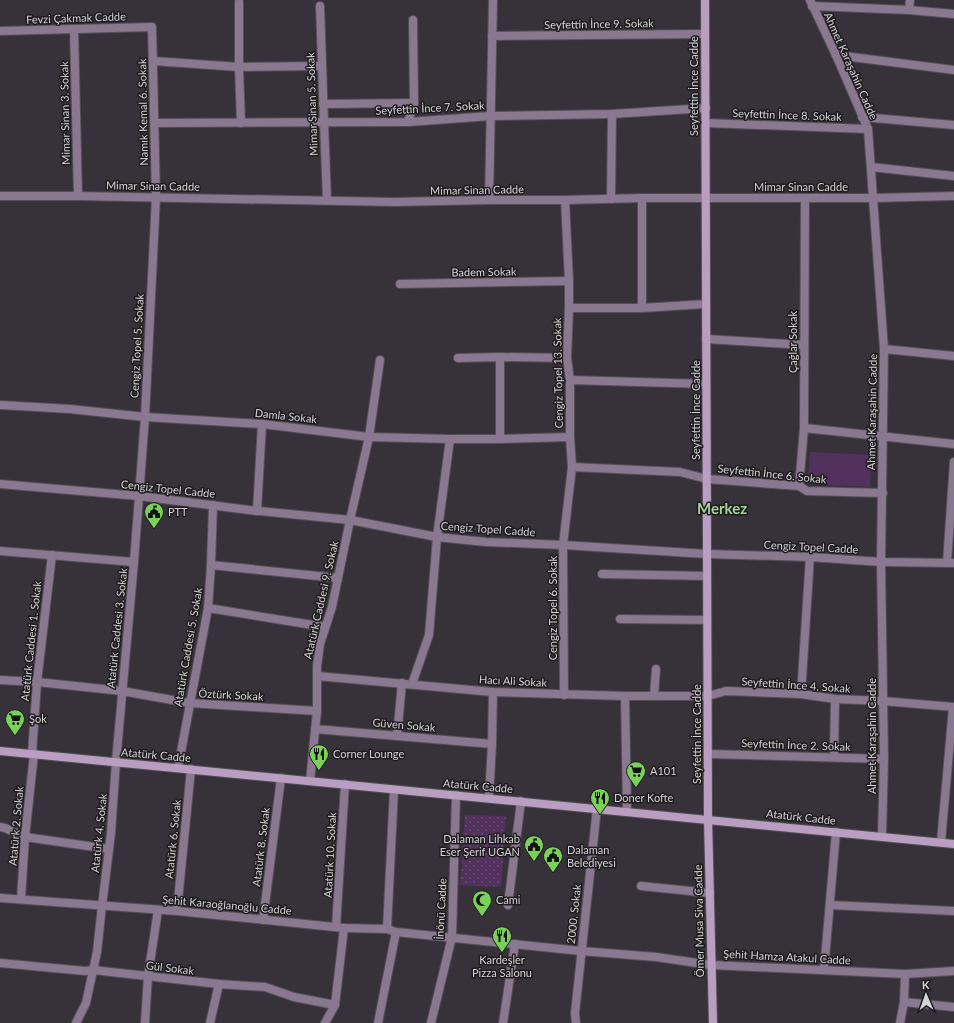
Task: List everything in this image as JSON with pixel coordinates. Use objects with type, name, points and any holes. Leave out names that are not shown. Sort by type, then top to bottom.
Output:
[{"type":"main road","name":"Seyfettin İnce Cadde","points":[[705,0],[708,819]]},
{"type":"main road","name":"Atatürk Cadde","points":[[0,751],[954,844]]},
{"type":"main road","name":"Ömer Musa Siva Cadde","points":[[708,819],[713,1023]]},
{"type":"street","points":[[489,200],[493,0]]},
{"type":"street","points":[[909,10],[910,0]]},
{"type":"street","points":[[239,2],[241,123]]},
{"type":"street","points":[[811,3],[954,14]]},
{"type":"street","name":"Ahmet Karaşahin Cadde","points":[[811,3],[836,55],[868,129],[874,198],[884,349],[881,562],[884,759],[882,836]]},
{"type":"street","name":"Mimar Sinan 5. Sokak","points":[[320,6],[327,200]]},
{"type":"street","points":[[408,122],[414,103],[413,20]]},
{"type":"street","name":"Fevzi Çakmak Cadde","points":[[0,31],[152,27]]},
{"type":"street","name":"Namık Kemal 6. Sokak","points":[[152,27],[156,197]]},
{"type":"street","name":"Mimar Sinan 3. Sokak","points":[[74,30],[78,196]]},
{"type":"street","name":"Seyfettin İnce 9. Sokak","points":[[492,36],[705,34]]},
{"type":"street","points":[[836,55],[954,70]]},
{"type":"street","points":[[153,61],[239,67],[322,66]]},
{"type":"street","points":[[323,104],[414,103]]},
{"type":"street","name":"Seyfettin İnce 7. Sokak","points":[[154,123],[408,122],[491,116],[612,114],[706,108]]},
{"type":"street","points":[[611,199],[612,114]]},
{"type":"street","points":[[862,117],[954,125]]},
{"type":"street","name":"Seyfettin İnce 8. Sokak","points":[[706,123],[868,129]]},
{"type":"street","points":[[871,167],[954,176]]},
{"type":"street","name":"Mimar Sinan Cadde","points":[[0,196],[156,197],[394,202],[642,198],[874,198],[954,196]]},
{"type":"street","name":"Cengiz Topel 5. Sokak","points":[[139,496],[145,417],[156,197]]},
{"type":"street","points":[[642,198],[642,308]]},
{"type":"street","name":"Çağlar Sokak","points":[[799,486],[804,428],[805,198]]},
{"type":"street","name":"Cengiz Topel 13. Sokak","points":[[563,545],[572,467],[570,437],[570,380],[567,358],[569,281],[565,200]]},
{"type":"street","name":"Badem Sokak","points":[[400,284],[569,281]]},
{"type":"street","points":[[569,308],[642,308],[706,304]]},
{"type":"street","points":[[706,339],[804,344]]},
{"type":"street","points":[[884,349],[954,356]]},
{"type":"street","points":[[500,357],[500,439]]},
{"type":"street","points":[[458,358],[567,358]]},
{"type":"street","name":"Atatürk Caddesi 9. Sokak","points":[[310,781],[317,711],[317,676],[320,644],[332,607],[369,437],[380,360]]},
{"type":"street","points":[[570,380],[706,384]]},
{"type":"street","name":"Damla Sokak","points":[[0,405],[70,409],[145,417],[262,424],[369,437],[450,440],[570,437]]},
{"type":"street","points":[[257,511],[262,424]]},
{"type":"street","points":[[804,428],[954,444]]},
{"type":"street","points":[[412,684],[430,635],[437,537],[450,440]]},
{"type":"street","points":[[951,563],[954,462]]},
{"type":"street","name":"Seyfettin İnce 6. Sokak","points":[[572,467],[680,472],[707,479],[799,486],[807,491],[883,493]]},
{"type":"street","name":"Cengiz Topel Cadde","points":[[0,484],[139,496],[257,511],[350,520],[437,537],[486,542],[707,554],[810,557],[881,562],[951,563]]},
{"type":"street","name":"Atatürk Caddesi 3. Sokak","points":[[116,762],[139,496]]},
{"type":"street","name":"Atatürk Caddesi 5. Sokak","points":[[178,768],[208,608],[213,505]]},
{"type":"street","name":"Cengiz Topel 6. Sokak","points":[[563,545],[564,695]]},
{"type":"street","points":[[0,551],[134,562]]},
{"type":"street","name":"Atatürk Caddesi 1. Sokak","points":[[33,754],[36,682],[52,555]]},
{"type":"street","points":[[801,694],[810,557]]},
{"type":"street","points":[[211,565],[338,578]]},
{"type":"street","points":[[602,574],[707,576]]},
{"type":"street","points":[[208,608],[325,627]]},
{"type":"street","points":[[620,620],[707,620]]},
{"type":"street","points":[[654,696],[656,669]]},
{"type":"street","name":"Hacı Ali Sokak","points":[[317,676],[493,692],[564,695],[708,696]]},
{"type":"street","name":"Öztürk Sokak","points":[[0,680],[36,682],[122,691],[190,703],[317,711]]},
{"type":"street","points":[[397,736],[402,683]]},
{"type":"street","points":[[489,798],[493,692]]},
{"type":"street","name":"Seyfettin İnce 4. Sokak","points":[[708,696],[726,692],[801,694],[835,699],[883,701],[954,707]]},
{"type":"street","points":[[625,696],[627,811]]},
{"type":"street","points":[[834,757],[835,699]]},
{"type":"street","points":[[941,842],[954,707]]},
{"type":"street","name":"Güven Sokak","points":[[315,729],[492,744]]},
{"type":"street","name":"Atatürk 2. Sokak","points":[[21,899],[33,754]]},
{"type":"street","name":"Seyfettin İnce 2. Sokak","points":[[708,754],[884,759]]},
{"type":"street","name":"Atatürk 4. Sokak","points":[[76,1023],[86,1003],[97,952],[111,833],[116,762]]},
{"type":"street","name":"Atatürk 6. Sokak","points":[[177,911],[191,769]]},
{"type":"street","name":"Atatürk 8. Sokak","points":[[263,920],[281,778]]},
{"type":"street","name":"Atatürk 10. Sokak","points":[[335,1005],[340,927],[344,784]]},
{"type":"street","points":[[387,929],[394,790]]},
{"type":"street","name":"İnönü Cadde","points":[[431,1023],[452,937],[456,795]]},
{"type":"street","points":[[508,905],[521,801]]},
{"type":"street","name":"2000. Sokak","points":[[576,1023],[575,1013],[581,951],[597,808]]},
{"type":"street","points":[[0,827],[25,837],[109,849]]},
{"type":"street","points":[[824,970],[836,832]]},
{"type":"street","points":[[641,886],[710,893]]},
{"type":"street","name":"Şehit Karaoğlanoğlu Cadde","points":[[0,898],[177,911],[340,927],[387,929],[396,932],[452,937]]},
{"type":"street","points":[[830,905],[954,911]]},
{"type":"street","points":[[146,1023],[148,976],[158,910]]},
{"type":"street","points":[[378,1023],[396,932]]},
{"type":"street","name":"Şehit Hamza Atakul Cadde","points":[[452,937],[581,951],[656,957],[711,965],[905,974],[954,971]]},
{"type":"street","points":[[503,1023],[515,944]]},
{"type":"street","name":"Gül Sokak","points":[[0,963],[85,971],[93,970],[219,984],[265,987],[294,997],[335,1005]]},
{"type":"street","points":[[900,1023],[904,1002],[905,974]]},
{"type":"street","points":[[210,1023],[219,984]]},
{"type":"street","points":[[904,1002],[954,1007]]},
{"type":"street","points":[[324,1023],[335,1005]]},
{"type":"shaded area","points":[[810,452],[871,455],[870,487],[808,484]]},
{"type":"shaded area","points":[[465,815],[506,816],[501,887],[460,885]]},
{"type":"place","name":"PTT","points":[[154,529]]},
{"type":"place","name":"Şok","points":[[15,736]]},
{"type":"place","name":"Corner Lounge","points":[[319,771]]},
{"type":"place","name":"A101","points":[[636,788]]},
{"type":"place","name":"Doner Kofte","points":[[600,815]]},
{"type":"place","name":"Dalaman Lihkab Eser Şerif UGAN","points":[[534,862]]},
{"type":"place","name":"Dalaman Belediyesi","points":[[553,873]]},
{"type":"place","name":"Cami","points":[[482,917]]},
{"type":"place","name":"Kardeşler Pizza Salonu","points":[[502,953]]},
{"type":"district","name":"Merkez","points":[[722,509]]}]
